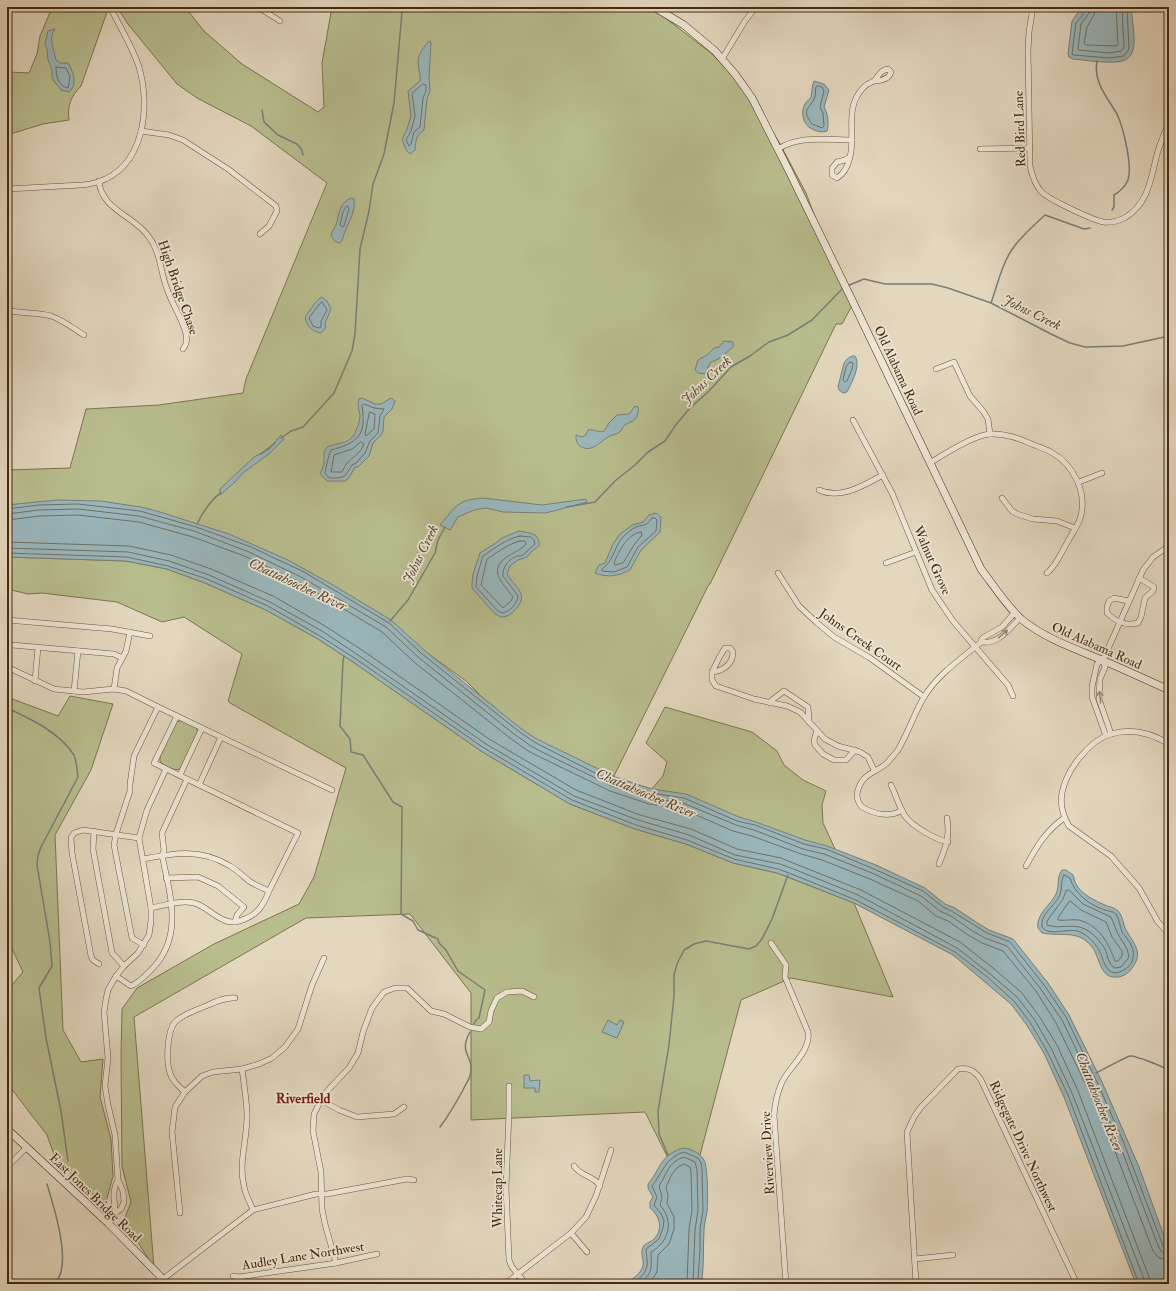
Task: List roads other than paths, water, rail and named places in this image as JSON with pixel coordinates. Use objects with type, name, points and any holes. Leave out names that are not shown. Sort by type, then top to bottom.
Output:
[{"type":"main road","name":"Old Alabama Road","points":[[654,7],[684,25],[706,43],[738,78],[752,98],[841,276],[981,569],[1017,615],[1035,630],[1052,640],[1103,660],[1169,690]]},
{"type":"main road","name":"East Jones Bridge Road","points":[[7,1129],[108,1223],[165,1282]]},
{"type":"street","points":[[7,189],[85,185],[99,181],[114,174],[127,161],[136,148],[141,131],[144,109],[143,82],[131,48],[110,7]]},
{"type":"street","points":[[258,7],[280,21]]},
{"type":"street","points":[[722,59],[745,21],[756,7]]},
{"type":"street","name":"Red Bird Lane","points":[[1033,7],[1028,50],[1030,166],[1032,176],[1042,193],[1087,216],[1103,222],[1114,222],[1124,218],[1140,205],[1143,200],[1151,181],[1163,135],[1169,122]]},
{"type":"street","points":[[850,157],[853,146],[851,119],[853,103],[863,88],[873,81]]},
{"type":"street","points":[[141,131],[169,135],[183,140],[228,169],[277,208],[277,211],[269,226],[260,234]]},
{"type":"street","points":[[778,149],[792,141],[798,140],[852,140]]},
{"type":"street","points":[[980,149],[1030,148]]},
{"type":"street","name":"High Bridge Chase","points":[[99,181],[101,191],[108,202],[142,228],[155,246],[160,259],[166,289],[186,334],[186,342],[183,349]]},
{"type":"street","points":[[7,310],[42,314],[52,317],[60,320],[84,335]]},
{"type":"street","points":[[936,369],[954,362],[970,396],[988,419],[990,434]]},
{"type":"street","name":"Walnut Grove","points":[[853,420],[883,475],[900,511],[927,580],[939,601],[953,621],[1008,685],[1013,696]]},
{"type":"street","points":[[930,463],[951,450],[979,437],[990,434],[1012,436],[1051,452],[1070,468],[1079,482],[1082,496],[1080,519],[1054,567],[1047,573]]},
{"type":"street","points":[[1079,482],[1102,473]]},
{"type":"street","points":[[820,490],[831,493],[852,490],[883,475]]},
{"type":"street","points":[[1002,498],[1012,511],[1017,514],[1033,519],[1057,521],[1075,528]]},
{"type":"street","points":[[1106,736],[1092,697],[1093,677],[1097,664],[1103,660],[1139,578],[1153,557],[1169,546]]},
{"type":"street","points":[[886,563],[916,552]]},
{"type":"street","name":"Johns Creek Court","points":[[778,573],[800,606],[816,622],[834,637],[886,668],[924,697]]},
{"type":"street","points":[[1128,601],[1114,598],[1109,601],[1107,613],[1119,622],[1131,624],[1138,623],[1141,617],[1145,598],[1153,591],[1154,587],[1139,578]]},
{"type":"street","points":[[981,642],[989,642],[999,638],[1017,615]]},
{"type":"street","points":[[902,810],[894,814],[885,815],[867,810],[859,805],[857,798],[860,786],[866,776],[887,762],[897,750],[907,734],[924,697],[940,676],[981,642],[984,637],[1002,627],[1017,615]]},
{"type":"street","points":[[7,620],[112,629],[150,636]]},
{"type":"street","points":[[114,689],[118,668],[126,651],[130,632]]},
{"type":"street","points":[[12,645],[114,654],[122,658]]},
{"type":"street","points":[[35,681],[38,647]]},
{"type":"street","points":[[712,672],[721,670],[729,664],[734,654],[732,650],[727,648],[723,650],[712,672],[712,680],[716,686],[754,699],[787,706],[800,712],[817,731],[831,743],[855,750],[868,757],[874,770]]},
{"type":"street","points":[[74,691],[78,651]]},
{"type":"street","points":[[1103,660],[1105,667],[1100,678],[1099,699],[1111,734]]},
{"type":"street","points":[[7,667],[54,689],[83,692],[114,689],[126,691],[332,790]]},
{"type":"street","points":[[1093,677],[1100,678]]},
{"type":"street","points":[[770,703],[784,691],[808,707],[809,722]]},
{"type":"street","points":[[144,945],[132,938],[114,845],[116,834],[130,791],[134,756],[158,707]]},
{"type":"street","points":[[151,908],[185,902],[194,903],[204,907],[224,921],[235,922],[248,917],[256,912],[262,905],[298,832],[154,763],[178,716]]},
{"type":"street","points":[[180,775],[202,728]]},
{"type":"street","points":[[817,731],[814,740],[815,745],[823,754],[834,760],[846,760],[855,750]]},
{"type":"street","points":[[1169,744],[1148,733],[1128,731],[1106,736],[1084,752],[1074,764],[1062,794],[1062,808],[1064,818],[1068,826],[1111,856],[1139,888],[1158,922],[1169,934]]},
{"type":"street","points":[[199,785],[221,737]]},
{"type":"street","points":[[108,1223],[115,1213],[121,1209],[124,1202],[123,1191],[118,1180],[115,1135],[105,1086],[108,1058],[104,1012],[108,990],[116,976],[138,953],[149,934],[151,908],[138,838],[147,810],[166,769]]},
{"type":"street","points":[[116,976],[131,986],[139,983],[159,962],[172,932],[173,917],[162,856],[164,851],[162,833],[187,779]]},
{"type":"street","points":[[891,785],[907,819],[936,838],[948,842]]},
{"type":"street","points":[[939,864],[948,842],[949,831],[947,818]]},
{"type":"street","points":[[1026,866],[1043,837],[1051,828],[1064,818]]},
{"type":"street","points":[[99,964],[93,960],[91,956],[72,853],[71,838],[74,833],[83,830],[138,838]]},
{"type":"street","points":[[94,831],[93,849],[112,953],[124,966]]},
{"type":"street","points":[[143,859],[186,852],[201,854],[216,858],[230,866],[251,882],[269,891]]},
{"type":"street","points":[[166,878],[198,877],[218,886],[244,907],[237,915],[235,922]]},
{"type":"street","name":"Riverview Drive","points":[[772,943],[786,965],[786,977],[809,1037],[806,1046],[783,1080],[776,1095],[774,1115],[786,1284]]},
{"type":"street","points":[[180,1213],[172,1132],[175,1108],[185,1092],[202,1076],[213,1072],[242,1069],[259,1064],[272,1058],[285,1047],[298,1029],[312,985],[324,958]]},
{"type":"street","points":[[336,1263],[322,1209],[319,1155],[314,1131],[314,1114],[328,1090],[349,1068],[358,1053],[363,1032],[372,1008],[384,992],[395,988],[407,988],[432,1011],[444,1014],[470,1027],[481,1029],[489,1022],[491,1011],[497,998],[507,992],[522,991],[534,997]]},
{"type":"street","points":[[185,1092],[176,1084],[170,1073],[168,1037],[171,1028],[176,1022],[187,1014],[219,1000],[229,997],[235,998]]},
{"type":"street","name":"Ridgegate Drive Northwest","points":[[916,1284],[907,1132],[914,1117],[921,1107],[958,1069],[963,1068],[974,1071],[981,1080],[1078,1284]]},
{"type":"street","points":[[242,1069],[247,1112],[246,1132],[242,1157],[242,1173],[244,1186],[253,1210]]},
{"type":"street","name":"Whitecap Lane","points":[[509,1086],[506,1195],[509,1260],[512,1267],[526,1284]]},
{"type":"street","points":[[321,1100],[338,1110],[357,1117],[394,1114],[404,1107]]},
{"type":"street","points":[[7,1168],[27,1147]]},
{"type":"street","points":[[505,1284],[571,1233],[586,1217],[591,1210],[600,1186],[611,1150]]},
{"type":"street","points":[[574,1166],[582,1175],[593,1178],[600,1186]]},
{"type":"street","points":[[165,1282],[253,1210],[296,1198],[407,1179],[414,1180]]},
{"type":"street","points":[[115,1213],[113,1192],[114,1185],[118,1180]]},
{"type":"street","points":[[113,1192],[123,1191]]},
{"type":"street","points":[[571,1233],[587,1252]]},
{"type":"street","name":"Audley Lane Northwest","points":[[233,1276],[239,1277],[336,1263],[377,1254]]},
{"type":"street","points":[[915,1259],[953,1255]]},
{"type":"water","points":[[1082,7],[1131,7],[1134,46],[1132,53],[1128,58],[1120,61],[1107,62],[1073,59],[1069,57],[1068,54],[1072,21]]},
{"type":"water","points":[[55,29],[52,40],[56,60],[60,63],[68,63],[74,78],[72,89],[69,92],[61,90],[52,78],[52,70],[48,60],[45,43],[48,31]]},
{"type":"water","points":[[429,41],[431,42],[429,79],[430,91],[427,99],[424,130],[417,137],[415,150],[410,154],[406,150],[402,139],[411,116],[408,91],[420,81],[418,59]]},
{"type":"water","points":[[814,81],[824,84],[829,90],[824,107],[828,122],[828,128],[825,132],[812,129],[806,125],[803,118],[803,107],[811,97]]},
{"type":"water","points":[[351,198],[354,199],[353,213],[342,240],[338,243],[332,238],[331,234],[337,224],[339,211],[342,205]]},
{"type":"water","points":[[321,297],[327,301],[331,309],[325,323],[326,327],[321,333],[310,328],[305,317]]},
{"type":"water","points":[[724,341],[733,342],[733,347],[720,358],[710,363],[705,374],[698,373],[695,370],[698,360],[707,355],[714,348],[719,347]]},
{"type":"water","points":[[855,356],[857,360],[856,369],[847,392],[843,393],[839,390],[838,385],[843,366],[847,359]]},
{"type":"water","points":[[362,398],[375,404],[381,404],[391,398],[395,401],[392,409],[384,417],[383,431],[373,443],[369,456],[358,467],[355,467],[349,478],[345,481],[327,481],[320,474],[324,464],[324,453],[327,447],[349,440],[355,433],[360,418],[358,401]]},
{"type":"water","points":[[635,406],[638,407],[637,416],[634,420],[624,426],[620,432],[610,436],[592,448],[584,448],[578,444],[576,435],[582,437],[586,435],[588,430],[600,432],[604,431],[617,415],[629,414]]},
{"type":"water","points":[[281,435],[284,439],[270,453],[243,473],[220,495],[220,489],[254,457],[269,449]]},
{"type":"water","points":[[483,498],[542,505],[586,499],[587,502],[546,513],[503,512],[486,508],[474,510],[458,517],[450,530],[440,525],[462,502]]},
{"type":"water","name":"Chattahoochee River","points":[[57,500],[100,501],[141,507],[229,534],[288,560],[391,620],[424,650],[519,727],[535,738],[615,777],[652,789],[686,794],[739,817],[827,846],[876,865],[925,888],[945,904],[955,908],[989,930],[1013,939],[1048,983],[1069,1015],[1102,1082],[1139,1167],[1169,1250],[1169,1284],[1136,1284],[1064,1097],[1044,1053],[1026,1024],[1011,1004],[953,955],[854,903],[777,873],[733,863],[686,844],[635,829],[570,804],[481,751],[318,639],[266,610],[205,583],[167,569],[126,561],[7,557],[7,505]]},
{"type":"water","points":[[656,513],[661,517],[660,532],[641,550],[630,570],[613,576],[595,573],[599,565],[605,563],[613,544],[619,535],[632,525],[643,522],[649,515]]},
{"type":"water","points":[[519,531],[534,534],[538,538],[539,546],[527,557],[518,560],[510,566],[507,574],[520,591],[521,600],[519,605],[511,614],[501,617],[495,614],[472,588],[473,574],[480,553],[502,538]]},
{"type":"water","points":[[1062,870],[1066,870],[1073,875],[1078,888],[1089,897],[1115,909],[1120,913],[1125,928],[1135,944],[1137,953],[1136,963],[1126,974],[1119,977],[1109,976],[1103,970],[1092,947],[1087,941],[1075,936],[1042,933],[1038,928],[1041,914],[1056,894],[1059,876]]},
{"type":"water","points":[[608,1020],[617,1025],[620,1020],[624,1022],[617,1038],[602,1032]]},
{"type":"water","points":[[524,1075],[529,1075],[530,1081],[540,1080],[539,1092],[535,1092],[535,1088],[524,1088]]},
{"type":"water","points":[[683,1148],[698,1153],[704,1160],[706,1170],[708,1201],[704,1228],[703,1284],[626,1284],[641,1271],[643,1264],[643,1247],[653,1240],[660,1228],[656,1215],[650,1208],[650,1202],[653,1197],[648,1188],[648,1184],[665,1158],[675,1151]]},
{"type":"waterway","points":[[281,438],[291,431],[303,427],[334,393],[352,351],[355,334],[360,249],[369,211],[373,184],[384,154],[394,103],[403,7]]},
{"type":"waterway","points":[[1097,61],[1096,69],[1099,83],[1117,114],[1125,138],[1128,158],[1129,176],[1127,182],[1121,190],[1114,195],[1114,207],[1112,210]]},
{"type":"waterway","points":[[262,110],[264,122],[278,135],[297,144],[302,150],[303,155]]},
{"type":"waterway","points":[[991,303],[1002,270],[1011,251],[1023,236],[1045,215],[1084,229],[1090,228]]},
{"type":"waterway","name":"Johns Creek","points":[[847,286],[864,279],[885,284],[932,284],[948,288],[991,303],[1070,343],[1085,347],[1123,346],[1169,336]]},
{"type":"waterway","name":"Johns Creek","points":[[567,507],[595,502],[615,481],[648,452],[665,441],[689,409],[709,391],[731,367],[750,356],[769,342],[788,335],[812,320],[844,287]]},
{"type":"waterway","points":[[261,454],[275,443]]},
{"type":"waterway","points":[[197,524],[204,512],[221,493]]},
{"type":"waterway","name":"Johns Creek","points":[[390,621],[408,600],[435,553],[438,540],[445,527]]},
{"type":"waterway","points":[[344,656],[340,726],[350,739],[351,752],[363,755],[393,802],[402,807],[401,914],[413,921],[418,930],[438,939],[439,943],[446,950],[458,971],[485,990],[479,1018],[474,1024]]},
{"type":"waterway","points":[[7,708],[53,733],[74,755],[77,766],[78,777],[41,847],[37,865],[50,942],[52,966],[39,988],[46,1038],[61,1111],[68,1161]]},
{"type":"waterway","points":[[668,1155],[659,1134],[658,1111],[669,1045],[674,996],[674,975],[677,964],[684,950],[694,944],[706,941],[749,949],[756,946],[762,939],[772,919],[788,875]]},
{"type":"waterway","points":[[440,1127],[455,1104],[470,1076],[471,1064],[465,1046],[470,1032]]},
{"type":"waterway","name":"Chattahoochee River","points":[[1096,1073],[1130,1056],[1143,1059],[1169,1070]]},
{"type":"waterway","points":[[47,1184],[61,1240],[61,1272],[56,1284]]},
{"type":"district","name":"Riverfield","points":[[303,1098]]}]
